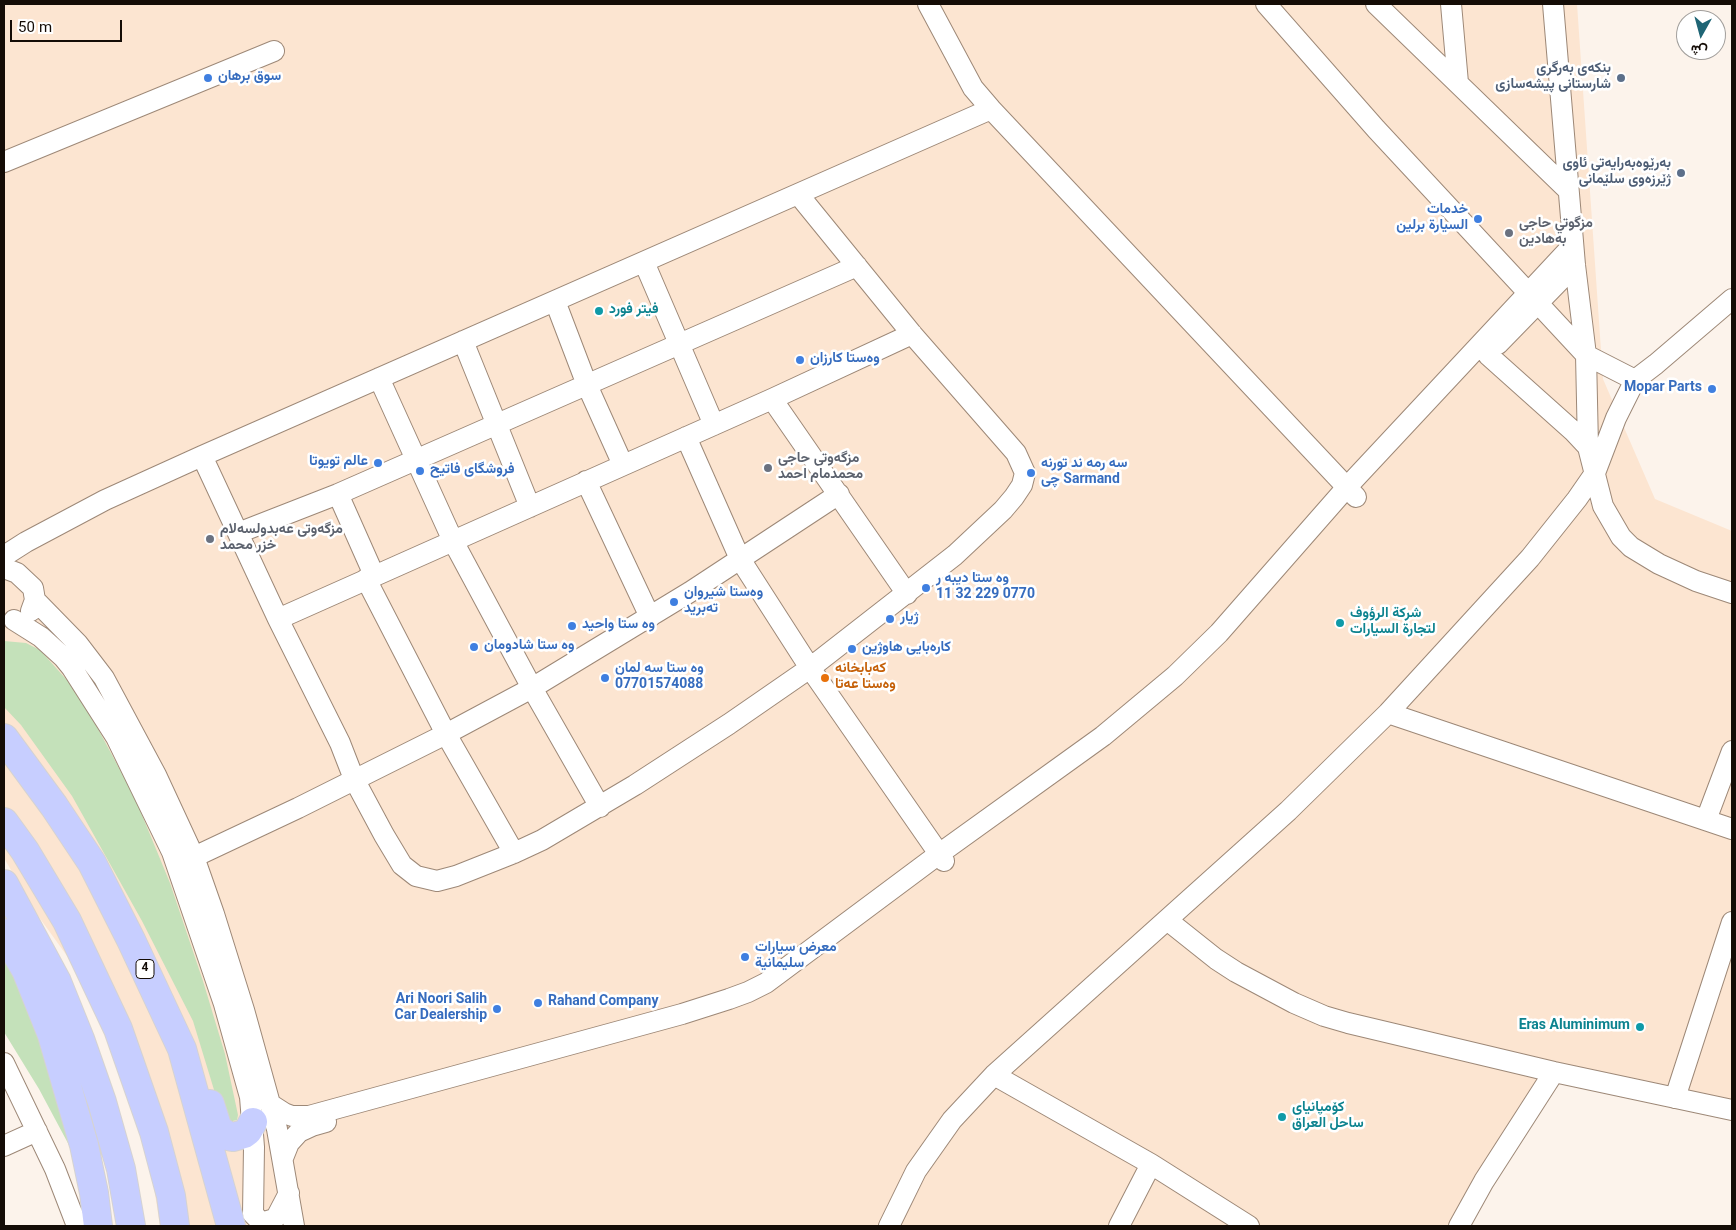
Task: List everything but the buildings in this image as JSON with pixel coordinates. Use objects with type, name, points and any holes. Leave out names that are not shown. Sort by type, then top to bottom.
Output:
[{"type":"highway","name":"4","points":[[4,738],[54,806],[92,863],[131,940],[182,1049],[231,1226]]},
{"type":"highway","points":[[4,822],[25,851],[67,921],[118,1030],[154,1132],[171,1196],[175,1226]]},
{"type":"highway","points":[[4,884],[57,982],[80,1040],[102,1102],[118,1160],[131,1226]]},
{"type":"highway","points":[[4,933],[26,970],[52,1035],[84,1144],[94,1193],[98,1226]]},
{"type":"highway","points":[[182,1049],[200,1073],[218,1130],[228,1136],[239,1136],[248,1131],[261,1113]]},
{"type":"street","points":[[928,4],[974,88],[991,109],[1351,492]]},
{"type":"street","points":[[1266,4],[1376,129],[1586,355],[1635,380]]},
{"type":"street","points":[[1376,4],[1568,190]]},
{"type":"street","points":[[1451,4],[1458,83]]},
{"type":"street","points":[[1552,4],[1573,245],[1586,355],[1588,447],[1603,506],[1621,537],[1631,547],[1659,564],[1696,581],[1732,593]]},
{"type":"street","points":[[4,162],[274,51]]},
{"type":"street","points":[[4,556],[42,533],[105,500],[202,456],[991,109]]},
{"type":"street","points":[[202,456],[278,618],[340,743],[354,779],[398,860],[416,876],[436,881],[450,878],[514,853],[542,840],[600,807],[729,724],[810,668],[955,555],[991,522],[1019,490],[1025,473],[1023,464],[1016,453],[912,334],[798,194]]},
{"type":"street","points":[[1351,492],[1488,355],[1573,245]]},
{"type":"street","points":[[644,262],[678,345],[714,425]]},
{"type":"street","points":[[283,1158],[289,1143],[294,1137],[312,1126],[683,1018],[748,992],[818,951],[1103,736],[1157,701],[1221,646],[1351,492],[1533,298],[1575,265]]},
{"type":"street","points":[[238,533],[338,494],[857,266]]},
{"type":"street","points":[[889,1226],[916,1171],[933,1146],[952,1120],[994,1076],[1288,811],[1388,713],[1530,558],[1595,474],[1616,418],[1635,380],[1732,299]]},
{"type":"street","points":[[555,301],[587,385],[623,465]]},
{"type":"street","points":[[278,618],[714,425],[912,334]]},
{"type":"street","points":[[463,342],[530,506]]},
{"type":"street","points":[[1488,355],[1573,431],[1588,447]]},
{"type":"street","points":[[379,378],[453,541],[532,688],[600,807]]},
{"type":"street","points":[[772,399],[907,594]]},
{"type":"street","points":[[686,437],[740,559],[810,668],[941,858]]},
{"type":"street","points":[[586,481],[650,616]]},
{"type":"street","points":[[338,494],[370,577],[446,734],[514,853]]},
{"type":"street","points":[[194,857],[298,808],[446,734],[532,688],[650,616],[839,494]]},
{"type":"street","points":[[26,581],[25,564],[27,554],[42,533]]},
{"type":"street","points":[[4,568],[17,573],[26,581],[32,588],[35,600],[78,644],[104,678],[156,775],[194,857],[214,914],[261,1113],[254,1167],[253,1214],[264,1222],[274,1219],[289,1193]]},
{"type":"street","points":[[9,620],[20,619],[31,611],[35,600]]},
{"type":"street","points":[[9,620],[41,637],[72,668],[116,737],[172,852],[233,1032],[250,1097],[261,1113],[283,1158],[294,1226]]},
{"type":"street","points":[[1388,713],[1732,829]]},
{"type":"street","points":[[1706,820],[1732,751]]},
{"type":"street","points":[[1167,920],[1216,959],[1236,972],[1294,1003],[1324,1016],[1554,1072],[1732,1110]]},
{"type":"street","points":[[1675,1098],[1732,922]]},
{"type":"street","points":[[261,1113],[309,1116],[683,1018]]},
{"type":"street","points":[[4,1064],[55,1169],[77,1226]]},
{"type":"street","points":[[1459,1226],[1484,1181],[1554,1072]]},
{"type":"street","points":[[994,1076],[1151,1164],[1249,1226]]},
{"type":"street","points":[[4,1146],[37,1131]]},
{"type":"street","points":[[1119,1226],[1151,1164]]},
{"type":"shaded area","points":[[4,4],[1577,4],[1603,379],[1655,499],[1732,531],[1732,1110],[1554,1072],[1470,1226],[160,1226],[150,1162],[96,996],[36,913],[4,858]]},
{"type":"green space","points":[[4,641],[26,643],[40,650],[74,688],[135,798],[170,883],[203,981],[225,1054],[238,1115],[237,1120],[228,1122],[222,1116],[193,1021],[142,921],[72,796],[21,725],[4,707]]},
{"type":"green space","points":[[4,952],[28,1002],[78,1162],[39,1089],[4,1032]]},
{"type":"place","name":"سوق برهان","points":[[208,78]]},
{"type":"place","name":"بنکەی بەرگری شارستانی پیشەسازی","points":[[1621,78]]},
{"type":"place","name":"بەرێوەبەرایەتی ئاوی ژێرزەوی سلێمانی","points":[[1681,173]]},
{"type":"place","name":"خدمات السیارة برلین","points":[[1478,219]]},
{"type":"place","name":"مزگوتي حاجی بەهادین","points":[[1509,233]]},
{"type":"place","name":"فيتر فورد","points":[[599,311]]},
{"type":"place","name":"وەستا کارزان","points":[[800,360]]},
{"type":"place","name":"Mopar Parts","points":[[1712,389]]},
{"type":"place","name":"عالم تويوتا","points":[[378,463]]},
{"type":"place","name":"مزگەوتی حاجی محمدمام احمد","points":[[768,468]]},
{"type":"place","name":"فروشگاى فاتيح","points":[[420,471]]},
{"type":"place","name":"سه رمه ند تورنه چی Sarmand","points":[[1031,473]]},
{"type":"place","name":"مزگەوتی عەبدولسەلام خزر محمد","points":[[210,539]]},
{"type":"place","name":"وه ستا دیبه ر 11 32 229 0770","points":[[926,588]]},
{"type":"place","name":"وەستا شیروان تەبرید","points":[[674,602]]},
{"type":"place","name":"ژیار","points":[[890,619]]},
{"type":"place","name":"شركة الرؤوف لتجارة السيارات","points":[[1340,623]]},
{"type":"place","name":"وه ستا واحید","points":[[572,626]]},
{"type":"place","name":"وه ستا شادومان","points":[[474,647]]},
{"type":"place","name":"كارەبایی هاوژین","points":[[852,649]]},
{"type":"place","name":"وه ستا سه لمان 07701574088","points":[[605,678]]},
{"type":"place","name":"کەبابخانە وەستا عەتا","points":[[825,678]]},
{"type":"place","name":"معرض سيارات سليمانية","points":[[745,957]]},
{"type":"place","name":"Rahand Company","points":[[538,1003]]},
{"type":"place","name":"Ari Noori Salih Car Dealership","points":[[497,1009]]},
{"type":"place","name":"Eras Aluminimum","points":[[1640,1027]]},
{"type":"place","name":"کۆمپانیای ساحل العراق","points":[[1282,1117]]}]
